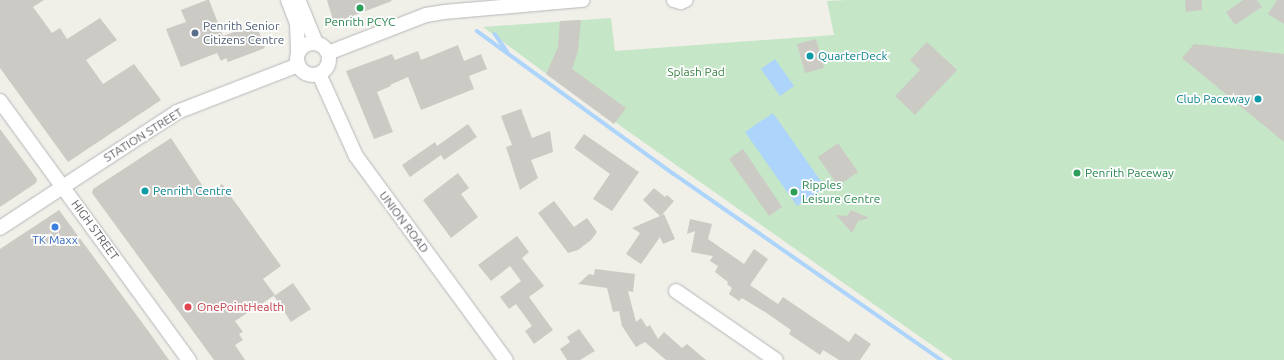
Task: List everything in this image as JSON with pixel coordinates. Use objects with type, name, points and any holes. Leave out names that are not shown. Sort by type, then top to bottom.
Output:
[{"type":"street","points":[[288,0],[297,23],[298,59],[300,69],[309,75],[319,74],[328,63],[328,53],[316,43],[299,0]]},
{"type":"street","points":[[328,53],[426,15],[536,2],[582,0]]},
{"type":"street","points":[[674,0],[681,2],[686,0]]},
{"type":"street","points":[[298,59],[303,46],[316,43]]},
{"type":"street","name":"STATION STREET","points":[[0,228],[177,112],[298,59]]},
{"type":"street","name":"UNION ROAD","points":[[319,74],[356,156],[506,360]]},
{"type":"street","name":"HIGH STREET","points":[[0,101],[189,360]]},
{"type":"street","points":[[676,291],[776,360]]},
{"type":"green space","name":"Penrith Paceway","points":[[1284,0],[1284,360],[953,360],[544,72],[483,27],[611,18],[615,51],[834,35],[827,1]]},
{"type":"water","points":[[775,59],[794,86],[780,96],[761,69]]},
{"type":"water","points":[[773,113],[825,187],[797,206],[745,132]]},
{"type":"building","points":[[0,0],[44,0],[33,7],[52,33],[60,28],[67,39],[100,18],[117,40],[86,60],[103,84],[134,64],[161,100],[68,162],[0,68]]},
{"type":"building","name":"Penrith Senior Citizens Centre","points":[[209,0],[223,36],[256,24],[265,48],[228,62],[226,58],[221,61],[217,53],[181,67],[166,29],[186,22],[181,10]]},
{"type":"building","points":[[327,0],[391,0],[392,1],[334,23]]},
{"type":"building","points":[[1185,0],[1202,0],[1202,10],[1186,12]]},
{"type":"building","points":[[1243,0],[1257,0],[1262,7],[1235,25],[1226,12]]},
{"type":"building","points":[[1277,0],[1284,0],[1284,24],[1268,14]]},
{"type":"building","points":[[581,20],[578,51],[572,69],[626,108],[614,124],[546,74],[558,47],[560,21]]},
{"type":"building","name":"QuarterDeck","points":[[816,39],[824,68],[805,73],[797,44]]},
{"type":"building","points":[[927,42],[957,70],[915,115],[895,96],[920,70],[910,60]]},
{"type":"building","name":"Club Paceway","points":[[1194,44],[1284,54],[1284,142],[1182,58]]},
{"type":"building","points":[[458,45],[464,61],[481,54],[487,69],[469,76],[474,89],[421,110],[408,77],[390,85],[391,86],[377,92],[393,132],[374,139],[346,71],[392,54],[395,60],[418,51],[421,60]]},
{"type":"building","points":[[521,109],[532,138],[550,131],[553,152],[531,160],[538,178],[520,190],[506,147],[512,145],[501,116]]},
{"type":"building","points":[[468,124],[477,137],[444,160],[441,155],[410,177],[402,165],[435,142],[437,146]]},
{"type":"building","points":[[0,129],[37,179],[36,183],[0,207]]},
{"type":"building","points":[[584,134],[639,172],[612,211],[593,199],[610,174],[574,148]]},
{"type":"building","points":[[171,138],[208,194],[222,184],[281,266],[263,279],[275,295],[235,321],[243,332],[239,334],[243,340],[235,345],[245,360],[214,360],[92,193],[93,189]]},
{"type":"building","points":[[838,143],[858,172],[838,186],[818,157]]},
{"type":"building","points":[[743,149],[782,207],[769,216],[729,159]]},
{"type":"building","points":[[458,173],[469,188],[461,194],[478,217],[451,238],[423,200]]},
{"type":"building","points":[[654,188],[665,197],[667,195],[674,201],[661,216],[664,214],[675,239],[663,244],[660,237],[641,264],[626,254],[640,233],[632,228],[660,216],[643,200]]},
{"type":"building","points":[[554,201],[574,227],[587,218],[597,232],[591,240],[578,250],[568,253],[538,213]]},
{"type":"building","points":[[59,210],[169,360],[0,360],[0,249]]},
{"type":"building","points":[[851,210],[869,218],[858,221],[852,233],[836,215],[847,216]]},
{"type":"building","points":[[690,219],[712,224],[708,239],[744,264],[754,249],[768,259],[750,285],[778,304],[783,297],[849,342],[855,333],[871,344],[860,360],[839,360],[823,350],[820,355],[789,334],[791,330],[765,312],[742,298],[739,301],[729,294],[732,288],[727,284],[728,282],[715,272],[718,266],[710,261],[713,256],[691,252],[695,231],[687,234]]},
{"type":"building","points":[[517,236],[529,252],[522,258],[544,286],[529,297],[553,330],[534,344],[525,331],[532,326],[516,304],[509,309],[500,297],[521,281],[510,266],[491,281],[478,265]]},
{"type":"building","points":[[595,269],[635,274],[633,292],[628,291],[636,322],[641,318],[647,327],[650,325],[658,339],[664,332],[682,348],[687,344],[706,360],[666,360],[645,342],[636,347],[622,326],[619,311],[613,312],[607,288],[578,284],[589,274],[594,275]]},
{"type":"building","points":[[293,283],[311,309],[291,322],[274,296]]},
{"type":"building","points":[[579,329],[595,351],[580,360],[567,360],[560,349],[570,342],[567,337]]},
{"type":"waterway","points":[[477,31],[674,174],[942,360]]},
{"type":"waterway","points":[[495,34],[507,51]]},
{"type":"place","name":"Penrith PCYC","points":[[360,8]]},
{"type":"place","name":"Penrith Senior Citizens Centre","points":[[195,33]]},
{"type":"place","name":"QuarterDeck","points":[[810,56]]},
{"type":"place","name":"Club Paceway","points":[[1258,99]]},
{"type":"place","name":"Penrith Paceway","points":[[1077,173]]},
{"type":"place","name":"Penrith Centre","points":[[145,191]]},
{"type":"place","name":"Ripples Leisure Centre","points":[[794,192]]},
{"type":"place","name":"TK Maxx","points":[[55,227]]},
{"type":"place","name":"OnePointHealth","points":[[188,307]]},
{"type":"park label","name":"Splash Pad","points":[[696,72]]}]
